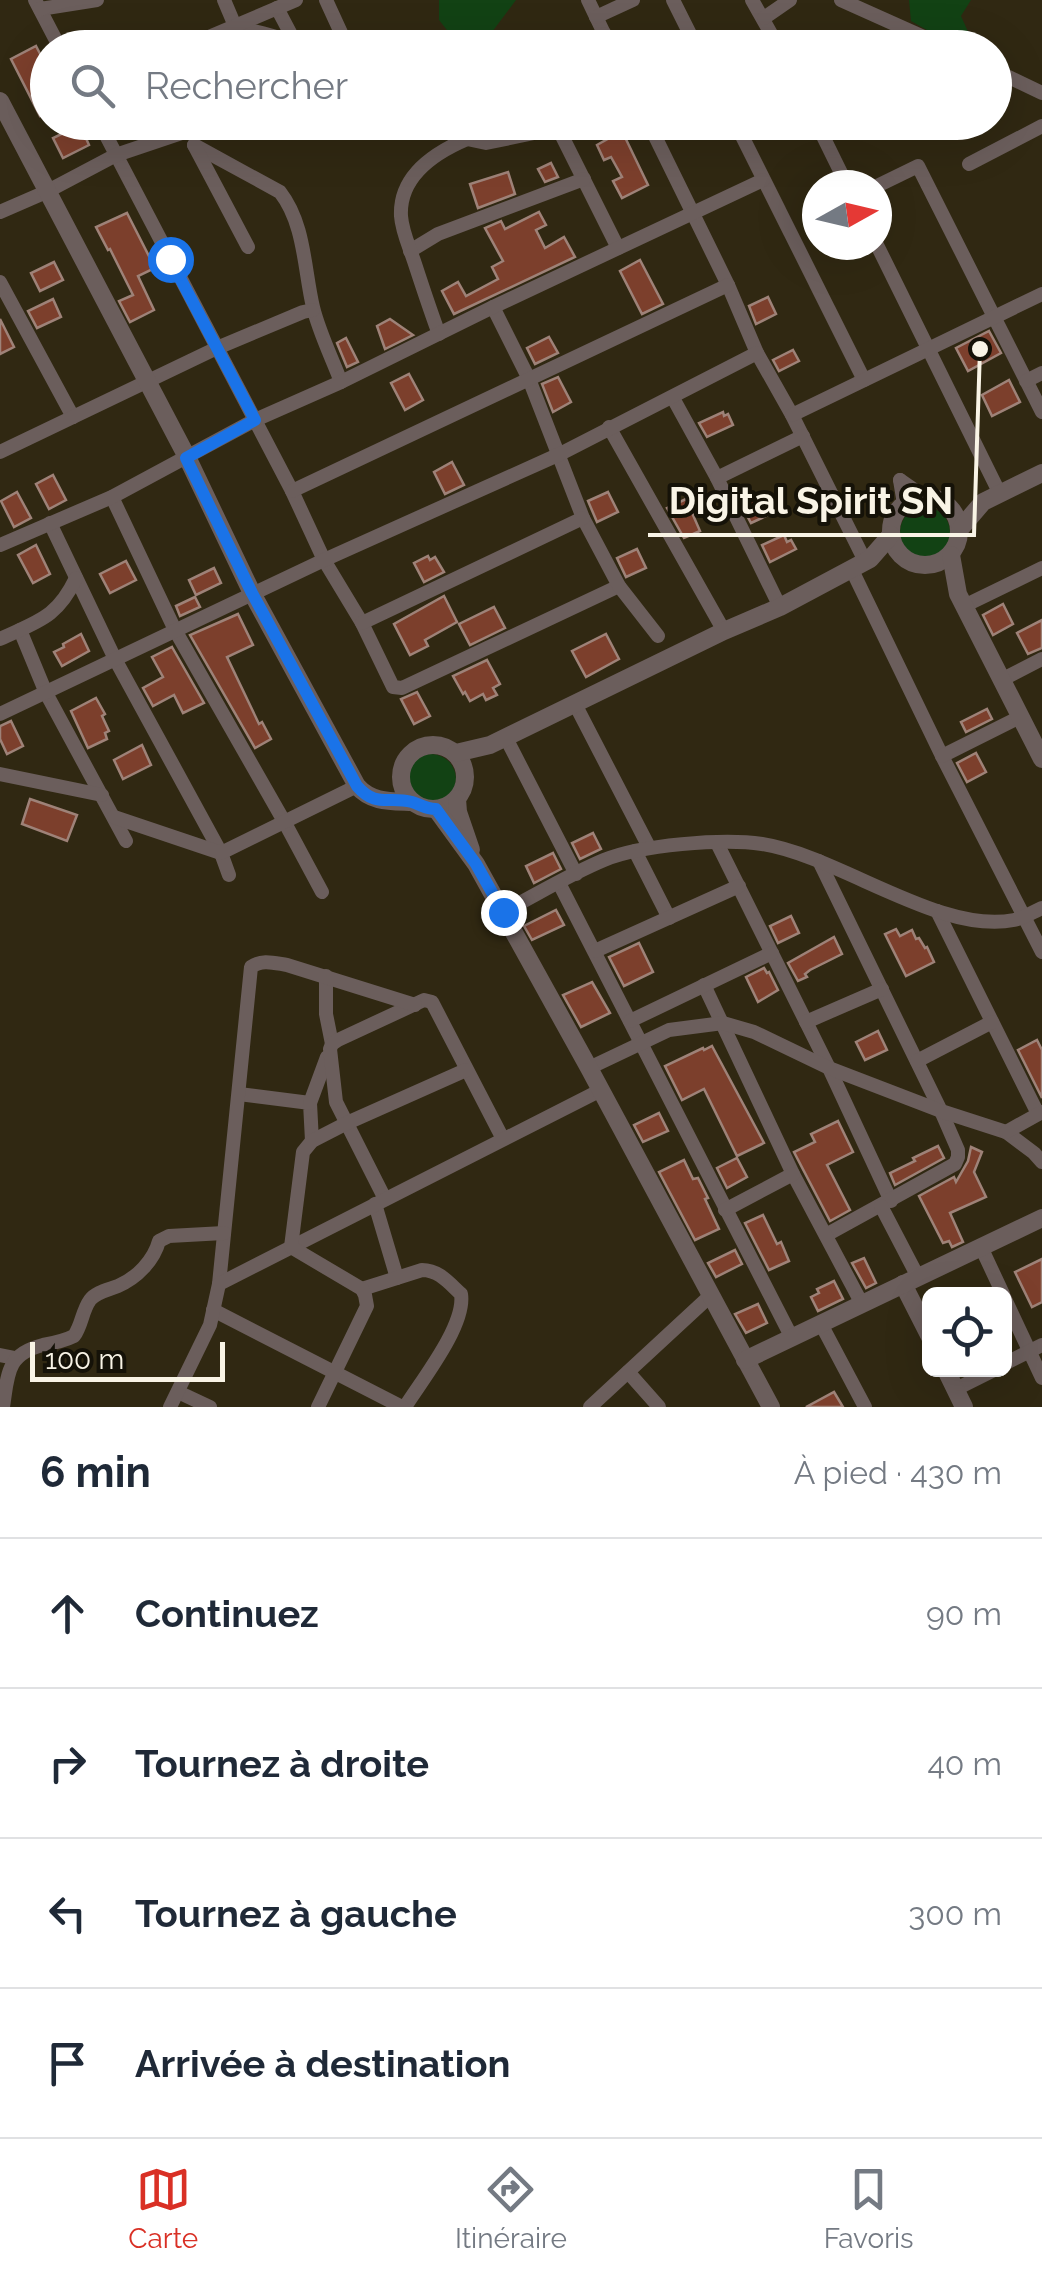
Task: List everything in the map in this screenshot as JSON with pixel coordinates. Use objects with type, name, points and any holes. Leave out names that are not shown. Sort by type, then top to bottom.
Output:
[{"type":"street","points":[[51,30],[38,4],[98,0]]},
{"type":"street","points":[[224,0],[236,26],[248,30]]},
{"type":"street","points":[[226,30],[296,0]]},
{"type":"street","points":[[326,0],[340,30]]},
{"type":"street","points":[[588,0],[602,30]]},
{"type":"street","points":[[596,18],[633,0]]},
{"type":"street","points":[[673,0],[688,30]]},
{"type":"street","points":[[752,0],[770,30]]},
{"type":"street","points":[[764,18],[790,0]]},
{"type":"street","points":[[842,0],[908,30]]},
{"type":"street","points":[[277,8],[289,30]]},
{"type":"street","points":[[1012,79],[1042,93]]},
{"type":"street","points":[[0,100],[252,593],[357,786],[376,800],[413,802]]},
{"type":"street","points":[[969,164],[1042,126]]},
{"type":"street","points":[[108,140],[393,686],[402,688],[619,586]]},
{"type":"street","points":[[0,212],[116,155],[160,140]]},
{"type":"street","points":[[191,140],[248,246]]},
{"type":"street","points":[[438,334],[401,215],[403,195],[414,174],[440,150],[466,140],[498,140]]},
{"type":"street","points":[[564,140],[618,248]]},
{"type":"street","points":[[657,140],[728,285],[756,353],[803,436],[862,563],[942,756],[1042,952]]},
{"type":"street","points":[[744,140],[864,380]]},
{"type":"street","points":[[825,140],[840,170]]},
{"type":"street","points":[[194,146],[280,192],[288,202],[299,233],[313,310],[341,382]]},
{"type":"street","points":[[892,179],[918,166],[1042,412]]},
{"type":"street","points":[[410,250],[438,234],[584,180]]},
{"type":"street","points":[[0,546],[112,497],[255,420],[763,180]]},
{"type":"street","points":[[884,260],[928,349],[992,498]]},
{"type":"street","points":[[0,282],[72,417]]},
{"type":"street","points":[[292,490],[728,285]]},
{"type":"street","points":[[792,415],[1042,294]]},
{"type":"street","points":[[493,307],[529,379],[583,518],[619,586],[658,636]]},
{"type":"street","points":[[1,448],[218,348],[313,310]]},
{"type":"street","points":[[0,714],[252,593],[560,454],[756,353]]},
{"type":"street","points":[[1026,381],[1042,374]]},
{"type":"street","points":[[673,398],[780,607]]},
{"type":"street","points":[[610,427],[724,631]]},
{"type":"street","points":[[717,478],[803,436]]},
{"type":"street","points":[[960,529],[992,498],[1042,473]]},
{"type":"street","points":[[923,496],[943,502],[957,518],[958,543],[940,563],[914,565],[894,548],[890,535],[896,512],[923,496]]},
{"type":"street","points":[[112,497],[175,630],[322,892]]},
{"type":"street","points":[[943,502],[992,498]]},
{"type":"street","points":[[362,623],[583,518]]},
{"type":"street","points":[[50,523],[115,658],[229,874]]},
{"type":"street","points":[[456,753],[498,742],[780,607],[862,563],[890,535]]},
{"type":"street","points":[[951,554],[961,600],[1042,757]]},
{"type":"street","points":[[862,563],[903,558]]},
{"type":"street","points":[[928,566],[961,600]]},
{"type":"street","points":[[961,600],[1042,568]]},
{"type":"street","points":[[0,639],[55,612],[76,578]]},
{"type":"street","points":[[20,630],[46,693],[126,841]]},
{"type":"street","points":[[1001,680],[1042,659]]},
{"type":"street","points":[[575,704],[642,849],[669,918]]},
{"type":"street","points":[[942,756],[1020,717]]},
{"type":"street","points":[[465,781],[462,761],[456,753],[432,744],[418,748],[405,762],[401,779],[413,802],[424,808],[448,806],[498,742]]},
{"type":"street","points":[[498,742],[576,874]]},
{"type":"street","points":[[0,774],[102,795]]},
{"type":"street","points":[[376,800],[401,779]]},
{"type":"street","points":[[114,817],[221,853],[357,786]]},
{"type":"street","points":[[457,799],[476,864]]},
{"type":"street","points":[[436,809],[476,864],[503,912],[770,1407]]},
{"type":"street","points":[[718,844],[828,1068],[886,1204],[922,1314]]},
{"type":"street","points":[[503,912],[605,860],[642,849],[718,844],[759,844],[782,849],[963,919],[988,922],[1024,916],[1042,908]]},
{"type":"street","points":[[819,862],[958,1150],[955,1164],[826,1235]]},
{"type":"street","points":[[559,883],[792,1338]]},
{"type":"street","points":[[595,950],[738,886]]},
{"type":"street","points":[[937,911],[1040,1113],[1006,1132]]},
{"type":"street","points":[[630,1020],[772,953]]},
{"type":"street","points":[[210,1407],[174,1400],[210,1325],[219,1284],[251,967],[266,962],[288,965],[415,1004]]},
{"type":"street","points":[[326,976],[326,1014],[336,1102],[380,1202],[397,1278]]},
{"type":"street","points":[[704,985],[792,1174],[862,1304]]},
{"type":"street","points":[[806,1022],[882,990]]},
{"type":"street","points":[[312,1140],[310,1103],[331,1047],[424,1000],[436,1008],[503,1139]]},
{"type":"street","points":[[916,1060],[992,1022]]},
{"type":"street","points":[[589,1068],[684,1026],[723,1023],[754,1032],[828,1068],[942,1112],[1006,1132],[1042,1162]]},
{"type":"street","points":[[290,1247],[303,1152],[312,1140],[466,1070]]},
{"type":"street","points":[[219,1284],[600,1090]]},
{"type":"street","points":[[239,1094],[310,1103]]},
{"type":"street","points":[[726,1210],[792,1174]]},
{"type":"street","points":[[745,1360],[1042,1218]]},
{"type":"street","points":[[3,1407],[7,1356],[74,1336],[87,1303],[136,1274],[156,1252],[160,1240],[224,1233]]},
{"type":"street","points":[[290,1247],[362,1290],[367,1306],[318,1407]]},
{"type":"street","points":[[981,1248],[1000,1287]]},
{"type":"street","points":[[213,1310],[403,1407],[452,1333],[462,1312],[462,1294],[438,1273],[422,1270],[362,1290]]},
{"type":"street","points":[[590,1407],[710,1296]]},
{"type":"street","points":[[1012,1309],[1036,1348],[1042,1378]]},
{"type":"street","points":[[821,1324],[866,1407]]},
{"type":"street","points":[[1012,1360],[1036,1348]]},
{"type":"street","points":[[628,1372],[659,1407]]},
{"type":"street","points":[[949,1377],[958,1401],[986,1377]]},
{"type":"green space","points":[[439,0],[516,0],[494,30],[447,30],[439,20]]},
{"type":"green space","points":[[909,0],[971,0],[961,16],[967,30],[927,30],[911,21]]},
{"type":"green space","points":[[925,507],[943,514],[950,532],[943,550],[925,557],[907,550],[900,532],[907,514]]},
{"type":"green space","points":[[431,754],[449,761],[456,779],[449,797],[431,804],[413,797],[406,779],[413,761]]},
{"type":"building","points":[[30,49],[30,96],[11,59]]},
{"type":"building","points":[[54,140],[87,140],[89,145],[63,158]]},
{"type":"building","points":[[606,140],[626,140],[648,185],[622,198],[613,181],[622,177],[611,157],[604,160],[597,145]]},
{"type":"building","points":[[551,163],[558,177],[545,182],[538,169]]},
{"type":"building","points":[[508,172],[515,194],[478,208],[470,184]]},
{"type":"building","points":[[539,212],[546,225],[536,230],[545,248],[564,237],[575,257],[454,314],[442,291],[458,282],[466,296],[498,279],[492,267],[503,261],[485,228],[501,221],[505,229]]},
{"type":"building","points":[[127,213],[155,268],[138,276],[154,310],[130,322],[119,301],[133,295],[96,227]]},
{"type":"building","points":[[640,260],[663,304],[642,314],[620,271]]},
{"type":"building","points":[[54,262],[63,280],[40,291],[31,273]]},
{"type":"building","points":[[768,297],[776,314],[756,324],[749,306]]},
{"type":"building","points":[[53,299],[61,317],[37,328],[28,311]]},
{"type":"building","points":[[0,319],[14,347],[0,354]]},
{"type":"building","points":[[390,319],[413,335],[385,349],[377,326]]},
{"type":"building","points":[[989,331],[1001,353],[968,371],[956,348]]},
{"type":"building","points":[[549,337],[558,353],[535,364],[527,348]]},
{"type":"building","points":[[346,338],[358,362],[347,367],[337,343]]},
{"type":"building","points":[[793,350],[799,361],[779,371],[773,360]]},
{"type":"building","points":[[409,374],[423,400],[405,410],[391,383]]},
{"type":"building","points":[[558,377],[571,402],[553,412],[542,384]]},
{"type":"building","points":[[1009,380],[1020,402],[992,416],[982,395]]},
{"type":"building","points":[[723,412],[733,425],[707,437],[699,423]]},
{"type":"building","points":[[452,462],[464,485],[445,494],[434,472]]},
{"type":"building","points":[[53,475],[66,500],[49,509],[36,484]]},
{"type":"building","points":[[17,492],[31,518],[14,527],[1,501]]},
{"type":"building","points":[[608,492],[618,512],[597,522],[588,501]]},
{"type":"building","points":[[759,496],[762,502],[770,498],[777,511],[751,523],[741,504]]},
{"type":"building","points":[[686,499],[700,531],[684,538],[667,508]]},
{"type":"building","points":[[784,535],[796,549],[770,562],[762,545]]},
{"type":"building","points":[[36,545],[50,574],[33,583],[18,555]]},
{"type":"building","points":[[637,549],[646,568],[626,577],[617,558]]},
{"type":"building","points":[[428,556],[430,560],[435,557],[444,572],[424,582],[414,563]]},
{"type":"building","points":[[126,561],[136,580],[110,593],[100,574]]},
{"type":"building","points":[[214,568],[221,583],[196,595],[189,580]]},
{"type":"building","points":[[444,596],[457,622],[425,640],[428,646],[410,655],[394,624]]},
{"type":"building","points":[[195,597],[200,607],[180,616],[176,606]]},
{"type":"building","points":[[1003,604],[1013,624],[993,635],[983,615]]},
{"type":"building","points":[[494,607],[505,628],[470,645],[459,624]]},
{"type":"building","points":[[238,614],[253,645],[227,657],[259,724],[262,722],[271,739],[255,748],[190,635]]},
{"type":"building","points":[[1042,620],[1042,648],[1028,654],[1017,633]]},
{"type":"building","points":[[81,634],[89,651],[62,666],[54,652]]},
{"type":"building","points":[[606,634],[619,659],[586,677],[572,651]]},
{"type":"building","points":[[172,647],[204,703],[183,713],[174,695],[153,706],[143,688],[163,677],[152,657]]},
{"type":"building","points":[[487,660],[500,684],[493,688],[497,695],[486,700],[483,694],[470,701],[453,676]]},
{"type":"building","points":[[417,692],[430,716],[414,724],[401,699]]},
{"type":"building","points":[[96,698],[109,731],[105,733],[107,739],[88,748],[71,711]]},
{"type":"building","points":[[987,709],[992,719],[966,732],[961,722]]},
{"type":"building","points":[[11,721],[23,746],[7,754],[0,739],[0,726]]},
{"type":"building","points":[[142,745],[151,765],[123,779],[114,760]]},
{"type":"building","points":[[976,753],[986,772],[967,782],[957,763]]},
{"type":"building","points":[[30,799],[77,815],[67,841],[22,824]]},
{"type":"building","points":[[593,833],[601,849],[580,859],[572,843]]},
{"type":"building","points":[[553,853],[561,869],[534,883],[526,866]]},
{"type":"building","points":[[556,910],[564,925],[532,940],[524,926]]},
{"type":"building","points":[[791,916],[799,933],[778,943],[770,926]]},
{"type":"building","points":[[896,929],[900,936],[912,930],[934,962],[906,976],[885,934]]},
{"type":"building","points":[[834,937],[842,954],[810,970],[805,974],[807,977],[798,981],[788,963]]},
{"type":"building","points":[[639,943],[653,972],[624,986],[609,957]]},
{"type":"building","points":[[764,968],[778,990],[758,1002],[746,977]]},
{"type":"building","points":[[592,982],[610,1013],[581,1027],[563,995]]},
{"type":"building","points":[[878,1031],[887,1050],[865,1060],[856,1042]]},
{"type":"building","points":[[1037,1040],[1042,1050],[1042,1098],[1018,1050]]},
{"type":"building","points":[[712,1046],[764,1143],[737,1156],[704,1089],[682,1100],[665,1066]]},
{"type":"building","points":[[659,1113],[668,1131],[643,1142],[634,1125]]},
{"type":"building","points":[[838,1121],[853,1152],[827,1165],[850,1210],[830,1221],[794,1152],[815,1142],[811,1134]]},
{"type":"building","points":[[938,1146],[944,1158],[895,1185],[890,1173]]},
{"type":"building","points":[[971,1147],[982,1152],[974,1172],[986,1197],[950,1213],[963,1242],[952,1247],[949,1241],[943,1243],[919,1196],[954,1177],[956,1182]]},
{"type":"building","points":[[737,1158],[747,1177],[727,1188],[717,1168]]},
{"type":"building","points":[[684,1160],[693,1179],[698,1178],[719,1229],[695,1240],[659,1172]]},
{"type":"building","points":[[763,1215],[789,1261],[769,1270],[745,1223]]},
{"type":"building","points":[[735,1250],[742,1264],[716,1277],[708,1263]]},
{"type":"building","points":[[864,1258],[876,1283],[866,1288],[852,1263]]},
{"type":"building","points":[[1042,1259],[1042,1302],[1032,1307],[1015,1272]]},
{"type":"building","points":[[834,1281],[843,1299],[818,1311],[811,1297],[819,1293],[817,1289]]},
{"type":"building","points":[[758,1304],[767,1323],[746,1333],[735,1314]]},
{"type":"building","points":[[834,1392],[843,1407],[806,1407]]},
{"type":"place","name":"Digital Spirit SN","points":[[980,349]]},
{"type":"route","points":[[170,259],[255,420],[186,458],[252,593],[357,786],[376,800],[413,802],[436,809],[476,864],[503,912]]}]
